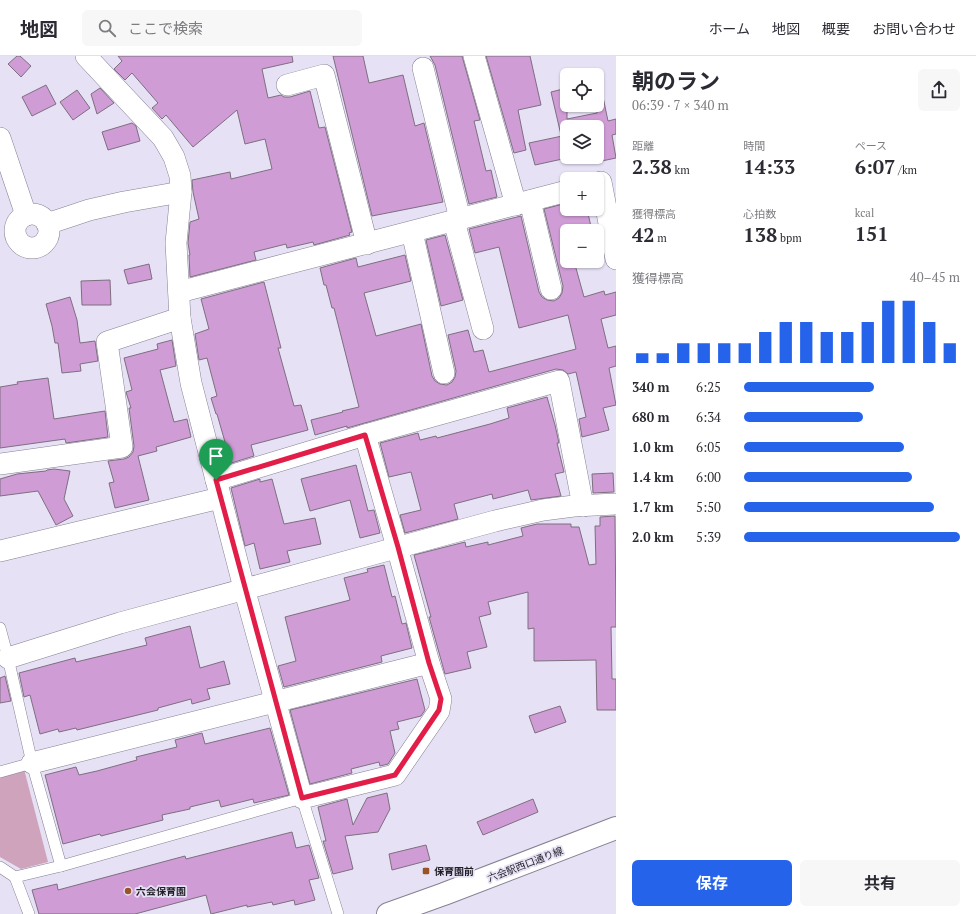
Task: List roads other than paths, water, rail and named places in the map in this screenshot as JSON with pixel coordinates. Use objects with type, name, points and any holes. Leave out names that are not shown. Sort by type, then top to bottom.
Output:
[{"type":"street","points":[[86,56],[163,138],[174,157],[180,176],[181,192],[176,243],[180,318],[191,383],[244,588],[302,798],[395,775],[439,710],[441,699],[429,663],[398,547],[365,435]]},
{"type":"street","points":[[474,56],[552,289]]},
{"type":"street","points":[[423,68],[483,329]]},
{"type":"street","points":[[287,86],[324,75],[367,244]]},
{"type":"street","points":[[0,140],[26,215]]},
{"type":"street","points":[[605,181],[616,259]]},
{"type":"street","points":[[47,224],[89,210],[181,192]]},
{"type":"street","points":[[179,292],[560,193]]},
{"type":"street","points":[[26,215],[36,215],[47,224],[47,239],[39,247],[34,248],[8,241],[21,218],[26,215]]},
{"type":"street","points":[[412,232],[444,373]]},
{"type":"street","points":[[0,464],[122,447],[108,342],[180,318]]},
{"type":"street","points":[[0,551],[59,536],[218,489],[365,435],[559,381],[583,506]]},
{"type":"street","points":[[4,658],[244,588],[495,521],[544,510],[616,504]]},
{"type":"street","points":[[32,763],[429,663]]},
{"type":"street","name":"六会駅西口通り線","points":[[388,914],[451,892],[616,828]]},
{"type":"lane","points":[[0,628],[4,658],[61,866]]},
{"type":"lane","points":[[0,772],[32,763]]},
{"type":"lane","points":[[15,877],[61,866],[302,798],[338,914]]},
{"type":"lane","points":[[0,867],[15,877],[29,914]]},
{"type":"place","name":"保育園前","points":[[426,871]]},
{"type":"place","name":"六会保育園","points":[[128,891]]}]
